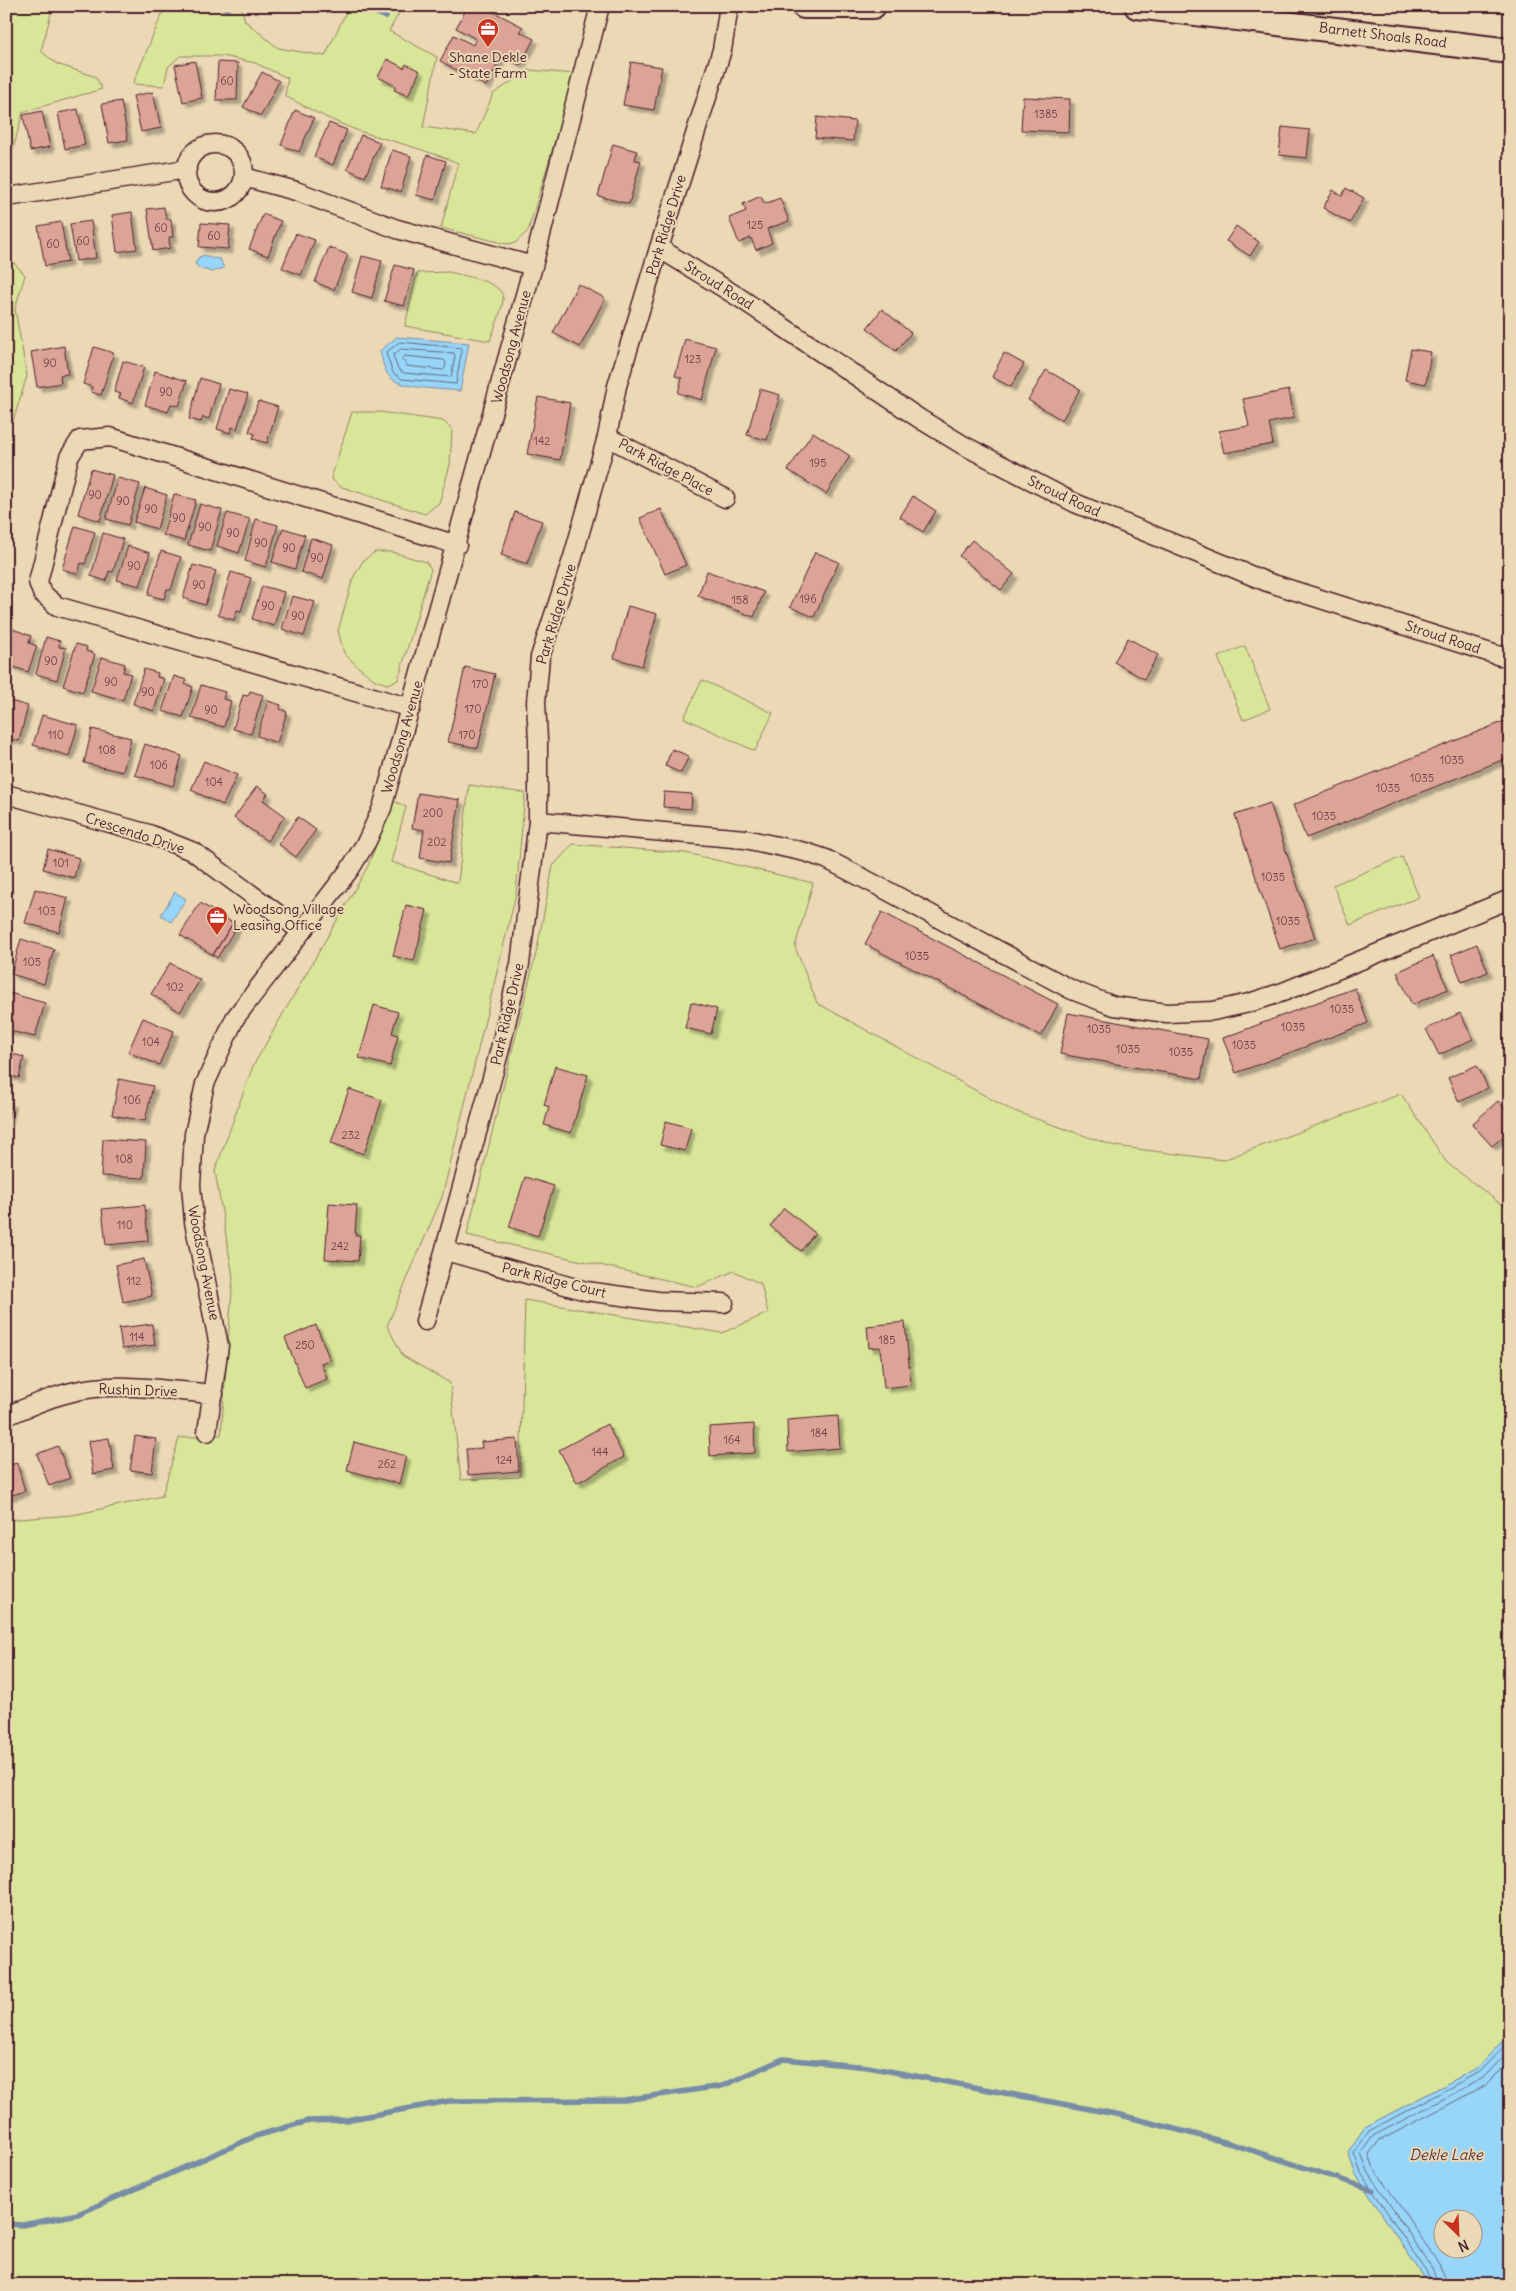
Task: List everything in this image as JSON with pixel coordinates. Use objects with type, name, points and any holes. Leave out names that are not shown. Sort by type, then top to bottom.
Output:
[{"type":"main road","points":[[804,6],[872,6]]},
{"type":"main road","name":"Barnett Shoals Road","points":[[1137,6],[1510,51]]},
{"type":"street","name":"Woodsong Avenue","points":[[207,1432],[214,1394],[219,1346],[194,1222],[190,1185],[194,1134],[205,1084],[235,1018],[350,869],[367,842],[382,808],[457,545],[533,266],[600,6]]},
{"type":"street","name":"Park Ridge Drive","points":[[425,1321],[446,1251],[500,1050],[520,964],[538,821],[536,702],[540,657],[566,580],[608,436],[618,386],[659,248],[722,50],[729,6]]},
{"type":"street","points":[[210,145],[224,145],[234,150],[240,158],[244,167],[244,177],[236,193],[220,202],[212,202],[203,199],[190,187],[187,169],[190,159],[196,151],[210,145]]},
{"type":"street","points":[[14,196],[187,169]]},
{"type":"street","points":[[244,177],[296,191],[397,229],[533,266]]},
{"type":"street","name":"Stroud Road","points":[[659,248],[740,298],[920,419],[963,445],[1075,503],[1266,582],[1500,656],[1510,654]]},
{"type":"street","name":"Park Ridge Place","points":[[608,436],[725,498]]},
{"type":"street","points":[[411,708],[57,606],[42,593],[38,582],[69,456],[80,440],[110,437],[457,545]]},
{"type":"street","name":"Crescendo Drive","points":[[7,799],[148,834],[194,852],[301,931]]},
{"type":"street","points":[[538,821],[746,839],[805,852],[826,859],[1072,990],[1114,1006],[1167,1013],[1213,1012],[1258,1000],[1510,899]]},
{"type":"street","name":"Park Ridge Court","points":[[446,1251],[586,1291],[658,1301],[724,1303]]},
{"type":"street","name":"Rushin Drive","points":[[6,1416],[42,1402],[86,1389],[149,1389],[214,1394]]},
{"type":"green space","points":[[13,6],[53,6],[41,51],[57,64],[96,77],[102,89],[23,112],[6,175],[6,43]]},
{"type":"green space","points":[[159,6],[241,6],[245,21],[278,48],[325,56],[349,6],[403,6],[389,31],[437,57],[423,127],[476,134],[493,94],[529,70],[575,74],[528,231],[515,243],[507,244],[441,228],[458,163],[423,150],[362,132],[323,116],[285,96],[288,78],[255,63],[223,56],[180,56],[168,67],[164,86],[133,84],[164,9]]},
{"type":"green space","points":[[6,254],[25,275],[15,309],[27,376],[13,421],[6,422]]},
{"type":"green space","points":[[449,272],[481,280],[497,288],[501,293],[503,299],[501,309],[490,341],[405,326],[417,273]]},
{"type":"green space","points":[[352,412],[380,412],[443,421],[452,429],[450,465],[439,503],[425,514],[339,486],[331,478]]},
{"type":"green space","points":[[375,552],[392,552],[426,562],[431,569],[398,680],[387,684],[375,680],[344,653],[338,631],[353,578],[363,561]]},
{"type":"green space","points":[[1245,646],[1270,709],[1243,720],[1218,657]]},
{"type":"green space","points":[[702,680],[773,713],[755,751],[684,718]]},
{"type":"green space","points":[[469,785],[525,793],[516,894],[442,1197],[387,1326],[403,1356],[450,1383],[461,1480],[520,1477],[525,1300],[722,1333],[768,1313],[761,1284],[734,1271],[697,1287],[467,1235],[537,949],[553,866],[573,844],[686,853],[813,883],[795,947],[817,1003],[1011,1110],[1114,1146],[1223,1160],[1401,1094],[1447,1163],[1501,1204],[1510,1206],[1510,2033],[1477,2068],[1365,2127],[1348,2152],[1356,2175],[1429,2285],[6,2285],[6,1520],[73,1515],[162,1496],[179,1438],[221,1435],[233,1277],[215,1171],[253,1066],[367,868],[394,801],[406,807],[391,862],[458,883]]},
{"type":"green space","points":[[1402,857],[1419,897],[1350,925],[1333,885]]},
{"type":"water","points":[[205,255],[210,258],[220,259],[224,268],[212,272],[199,268],[195,264],[199,257]]},
{"type":"water","points":[[397,337],[469,343],[460,391],[412,386],[395,381],[390,377],[380,351]]},
{"type":"water","points":[[175,892],[186,899],[171,922],[161,915]]},
{"type":"water","name":"Dekle Lake","points":[[1510,2033],[1510,2285],[1429,2285],[1356,2175],[1348,2152],[1365,2127],[1477,2068]]},
{"type":"building","name":"Shane Dekle - State Farm","points":[[468,6],[474,6],[484,12],[486,8],[523,27],[520,32],[534,39],[520,65],[494,51],[493,53],[501,58],[486,86],[440,61],[454,35],[473,45],[476,39],[456,28]]},
{"type":"building","points":[[387,59],[404,68],[406,64],[420,71],[408,96],[394,90],[396,86],[378,77]]},
{"type":"building","points":[[195,61],[202,98],[183,102],[175,65]]},
{"type":"building","points":[[218,62],[238,63],[237,100],[216,100]]},
{"type":"building","points":[[631,62],[662,67],[654,110],[623,105]]},
{"type":"building","points":[[262,72],[279,81],[261,116],[243,107]]},
{"type":"building","points":[[153,92],[161,128],[141,132],[133,96]]},
{"type":"building","points":[[1023,97],[1070,99],[1069,132],[1021,130]]},
{"type":"building","points":[[121,101],[128,140],[109,143],[102,104]]},
{"type":"building","points":[[78,109],[85,145],[65,149],[58,113]]},
{"type":"building","points":[[295,110],[314,118],[299,152],[281,145]]},
{"type":"building","points":[[42,111],[50,147],[30,151],[23,115]]},
{"type":"building","points":[[817,117],[855,121],[853,141],[815,138]]},
{"type":"building","points":[[329,123],[347,130],[333,165],[314,157]]},
{"type":"building","points":[[1282,127],[1310,130],[1307,158],[1279,155]]},
{"type":"building","points":[[361,135],[380,142],[365,177],[347,169]]},
{"type":"building","points":[[613,144],[637,151],[635,160],[641,161],[629,204],[598,196]]},
{"type":"building","points":[[392,150],[411,156],[401,192],[381,186]]},
{"type":"building","points":[[427,155],[446,161],[435,200],[416,195]]},
{"type":"building","points":[[1346,188],[1364,198],[1350,223],[1323,208],[1333,190],[1342,196]]},
{"type":"building","points":[[761,196],[764,204],[780,198],[789,221],[767,229],[772,243],[756,250],[751,238],[739,243],[729,218],[746,211],[743,204]]},
{"type":"building","points":[[164,207],[166,219],[171,219],[173,237],[169,237],[170,248],[153,251],[147,209]]},
{"type":"building","points":[[132,212],[137,249],[117,252],[112,215]]},
{"type":"building","points":[[263,214],[281,221],[268,256],[249,249]]},
{"type":"building","points":[[91,221],[96,258],[76,261],[70,224]]},
{"type":"building","points":[[61,222],[68,262],[45,266],[38,226]]},
{"type":"building","points":[[201,223],[230,225],[228,249],[199,247]]},
{"type":"building","points":[[1236,226],[1259,242],[1250,256],[1226,241]]},
{"type":"building","points":[[296,233],[315,240],[301,275],[282,268]]},
{"type":"building","points":[[329,247],[348,255],[334,290],[315,282]]},
{"type":"building","points":[[362,256],[382,261],[372,298],[352,292]]},
{"type":"building","points":[[395,265],[414,270],[404,306],[384,301]]},
{"type":"building","points":[[578,284],[605,298],[580,347],[553,333]]},
{"type":"building","points":[[882,309],[911,333],[896,351],[867,328]]},
{"type":"building","points":[[685,339],[716,347],[702,400],[678,393],[682,378],[675,376]]},
{"type":"building","points":[[64,346],[68,374],[60,375],[61,383],[37,387],[31,352]]},
{"type":"building","points":[[94,347],[114,353],[101,395],[91,392],[92,387],[83,384]]},
{"type":"building","points":[[1411,349],[1431,352],[1426,384],[1405,380]]},
{"type":"building","points":[[1004,353],[1024,364],[1011,387],[992,377]]},
{"type":"building","points":[[123,361],[144,367],[133,403],[119,398],[121,394],[114,392]]},
{"type":"building","points":[[1046,370],[1080,389],[1062,420],[1028,400]]},
{"type":"building","points":[[155,371],[187,381],[179,406],[171,404],[168,412],[145,405]]},
{"type":"building","points":[[200,378],[219,384],[209,419],[203,417],[201,422],[189,419]]},
{"type":"building","points":[[229,389],[248,394],[237,429],[232,427],[230,433],[217,429]]},
{"type":"building","points":[[760,389],[780,395],[767,440],[747,435]]},
{"type":"building","points":[[1289,390],[1294,418],[1269,423],[1273,444],[1224,453],[1219,431],[1249,426],[1243,399]]},
{"type":"building","points":[[538,397],[570,403],[560,460],[527,454]]},
{"type":"building","points":[[258,401],[278,407],[267,443],[253,439],[255,434],[249,432]]},
{"type":"building","points":[[813,432],[850,456],[826,494],[788,470]]},
{"type":"building","points":[[91,469],[113,475],[100,521],[78,514]]},
{"type":"building","points":[[118,478],[140,484],[128,525],[106,519]]},
{"type":"building","points":[[145,488],[167,495],[157,529],[134,522]]},
{"type":"building","points":[[174,494],[196,500],[184,541],[163,535]]},
{"type":"building","points":[[913,496],[936,511],[923,532],[900,517]]},
{"type":"building","points":[[200,504],[222,510],[210,551],[188,545]]},
{"type":"building","points":[[661,509],[686,565],[665,574],[640,518]]},
{"type":"building","points":[[515,512],[542,521],[527,564],[501,555]]},
{"type":"building","points":[[227,513],[250,519],[239,553],[217,546]]},
{"type":"building","points":[[256,519],[278,525],[266,567],[245,561]]},
{"type":"building","points":[[75,526],[95,532],[85,564],[81,563],[78,574],[62,569]]},
{"type":"building","points":[[283,528],[305,535],[295,569],[272,562]]},
{"type":"building","points":[[103,533],[123,539],[113,572],[109,571],[106,581],[91,576]]},
{"type":"building","points":[[311,538],[333,545],[323,579],[301,572]]},
{"type":"building","points":[[972,540],[1014,574],[1001,590],[959,556]]},
{"type":"building","points":[[128,546],[150,553],[140,586],[117,580]]},
{"type":"building","points":[[161,551],[181,557],[171,590],[167,589],[164,599],[148,595]]},
{"type":"building","points":[[815,552],[839,562],[814,617],[790,607]]},
{"type":"building","points":[[193,565],[216,571],[205,605],[183,598]]},
{"type":"building","points":[[707,571],[764,592],[754,617],[698,596]]},
{"type":"building","points":[[231,572],[251,578],[241,611],[237,610],[234,620],[218,615]]},
{"type":"building","points":[[262,586],[284,592],[274,626],[252,619]]},
{"type":"building","points":[[292,596],[315,602],[304,636],[282,629]]},
{"type":"building","points":[[628,606],[657,614],[642,666],[614,658]]},
{"type":"building","points":[[8,627],[31,636],[29,643],[37,646],[28,672],[6,664],[6,633]]},
{"type":"building","points":[[46,637],[60,641],[59,647],[66,648],[57,680],[36,674]]},
{"type":"building","points":[[1128,638],[1158,655],[1144,679],[1114,662]]},
{"type":"building","points":[[76,644],[87,647],[86,651],[95,654],[83,692],[63,686]]},
{"type":"building","points":[[102,657],[125,664],[123,672],[131,674],[123,700],[91,691]]},
{"type":"building","points":[[465,667],[495,674],[478,748],[448,742]]},
{"type":"building","points":[[144,669],[158,673],[157,677],[164,679],[154,711],[133,704]]},
{"type":"building","points":[[174,676],[187,680],[185,684],[193,687],[183,717],[162,711]]},
{"type":"building","points":[[201,685],[225,692],[223,699],[231,701],[224,727],[191,718]]},
{"type":"building","points":[[250,691],[263,695],[251,734],[233,729],[243,695],[248,696]]},
{"type":"building","points":[[7,700],[28,706],[19,741],[6,738]]},
{"type":"building","points":[[268,701],[281,705],[280,709],[287,712],[277,743],[257,736]]},
{"type":"building","points":[[42,715],[78,725],[69,756],[33,745]]},
{"type":"building","points":[[1510,719],[1510,757],[1306,838],[1293,805]]},
{"type":"building","points":[[92,729],[131,738],[123,772],[84,763]]},
{"type":"building","points":[[145,744],[182,756],[173,786],[135,775]]},
{"type":"building","points":[[672,749],[689,756],[681,773],[665,766]]},
{"type":"building","points":[[204,761],[237,775],[223,805],[191,790]]},
{"type":"building","points":[[257,786],[268,794],[263,800],[285,816],[267,841],[234,818]]},
{"type":"building","points":[[664,792],[692,794],[691,809],[663,807]]},
{"type":"building","points":[[418,793],[460,800],[449,863],[420,858],[424,830],[412,828]]},
{"type":"building","points":[[1270,803],[1315,938],[1280,949],[1235,815]]},
{"type":"building","points":[[298,817],[316,830],[296,857],[278,844]]},
{"type":"building","points":[[48,849],[79,858],[74,878],[43,869]]},
{"type":"building","points":[[35,889],[68,898],[59,932],[25,923]]},
{"type":"building","points":[[200,903],[233,923],[213,955],[180,935]]},
{"type":"building","points":[[406,905],[427,910],[414,961],[393,956]]},
{"type":"building","points":[[882,912],[1058,1004],[1041,1036],[865,944]]},
{"type":"building","points":[[233,923],[237,926],[217,958],[213,955]]},
{"type":"building","points":[[1510,931],[1510,948],[1504,933]]},
{"type":"building","points":[[21,939],[54,949],[44,984],[11,974]]},
{"type":"building","points":[[1477,944],[1488,972],[1462,982],[1451,955]]},
{"type":"building","points":[[1433,956],[1448,989],[1412,1005],[1397,972]]},
{"type":"building","points":[[170,963],[200,980],[180,1012],[151,994]]},
{"type":"building","points":[[1355,988],[1368,1023],[1236,1073],[1223,1038]]},
{"type":"building","points":[[6,992],[45,1003],[35,1037],[6,1030]]},
{"type":"building","points":[[691,1002],[717,1009],[711,1034],[685,1028]]},
{"type":"building","points":[[374,1005],[398,1012],[392,1033],[398,1035],[390,1066],[359,1058]]},
{"type":"building","points":[[1068,1013],[1208,1039],[1201,1079],[1060,1054]]},
{"type":"building","points":[[1460,1013],[1473,1039],[1439,1055],[1426,1029]]},
{"type":"building","points":[[143,1018],[174,1031],[159,1065],[128,1052]]},
{"type":"building","points":[[6,1052],[24,1057],[19,1078],[6,1075]]},
{"type":"building","points":[[1477,1065],[1488,1088],[1459,1102],[1448,1078]]},
{"type":"building","points":[[555,1066],[588,1075],[571,1133],[544,1125],[549,1107],[544,1105]]},
{"type":"building","points":[[119,1079],[153,1086],[145,1121],[112,1115]]},
{"type":"building","points":[[349,1089],[382,1100],[364,1154],[331,1143]]},
{"type":"building","points":[[6,1101],[12,1103],[6,1127]]},
{"type":"building","points":[[1498,1101],[1510,1114],[1510,1131],[1492,1146],[1472,1124]]},
{"type":"building","points":[[666,1121],[691,1128],[685,1151],[660,1145]]},
{"type":"building","points":[[103,1139],[146,1142],[144,1178],[101,1176]]},
{"type":"building","points":[[525,1177],[554,1186],[538,1236],[509,1227]]},
{"type":"building","points":[[329,1203],[357,1205],[355,1235],[360,1235],[358,1261],[325,1259]]},
{"type":"building","points":[[145,1205],[148,1241],[106,1245],[102,1209]]},
{"type":"building","points":[[784,1208],[815,1233],[801,1251],[770,1226]]},
{"type":"building","points":[[144,1259],[152,1296],[123,1302],[116,1265]]},
{"type":"building","points":[[905,1322],[911,1385],[884,1388],[880,1347],[869,1348],[867,1326]]},
{"type":"building","points":[[152,1324],[155,1345],[122,1349],[119,1328]]},
{"type":"building","points":[[316,1325],[330,1360],[321,1363],[327,1379],[305,1388],[285,1338]]},
{"type":"building","points":[[838,1416],[840,1448],[788,1452],[787,1420]]},
{"type":"building","points":[[607,1424],[624,1457],[577,1483],[559,1450]]},
{"type":"building","points":[[754,1424],[755,1453],[710,1456],[709,1427]]},
{"type":"building","points":[[135,1436],[156,1439],[152,1473],[130,1470]]},
{"type":"building","points":[[109,1438],[114,1470],[93,1474],[88,1441]]},
{"type":"building","points":[[517,1439],[519,1471],[468,1475],[466,1449],[482,1448],[481,1442]]},
{"type":"building","points":[[354,1442],[406,1456],[399,1484],[347,1470]]},
{"type":"building","points":[[58,1446],[70,1478],[49,1486],[37,1454]]},
{"type":"building","points":[[17,1463],[25,1491],[6,1497],[6,1466]]},
{"type":"waterway","points":[[220,6],[227,9],[231,6]]},
{"type":"waterway","points":[[362,6],[386,17]]},
{"type":"waterway","points":[[6,2224],[23,2225],[78,2214],[256,2136],[308,2121],[346,2120],[449,2101],[624,2100],[722,2086],[783,2059],[868,2067],[1121,2115],[1232,2144],[1373,2190]]},
{"type":"place","name":"Shane Dekle - State Farm","points":[[488,48]]},
{"type":"place","name":"Woodsong Village Leasing Office","points":[[217,936]]}]
